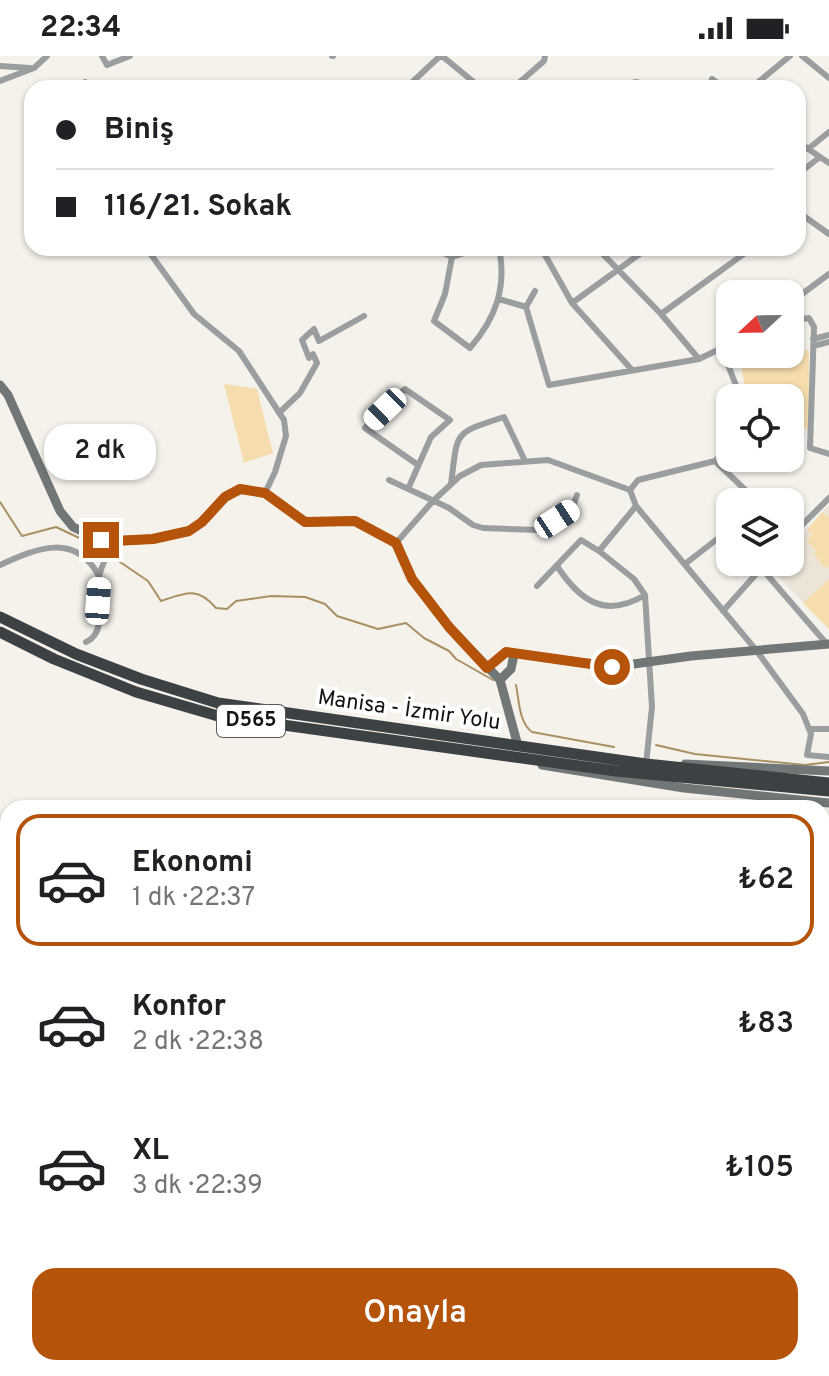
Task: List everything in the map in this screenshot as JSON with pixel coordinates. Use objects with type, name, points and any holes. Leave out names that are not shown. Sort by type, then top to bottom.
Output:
[{"type":"highway","name":"Manisa - İzmir Yolu","points":[[0,617],[76,654],[141,679],[218,703],[653,775],[829,791]]},
{"type":"highway","name":"Manisa - İzmir Yolu","points":[[0,632],[54,659],[136,692],[218,716],[517,752],[829,783]]},
{"type":"street","points":[[0,81],[34,68],[47,56]]},
{"type":"street","points":[[102,56],[107,65],[130,56]]},
{"type":"street","points":[[415,80],[441,56],[471,80]]},
{"type":"street","points":[[522,80],[544,61],[545,56]]},
{"type":"street","points":[[761,80],[790,56]]},
{"type":"street","points":[[802,56],[829,78]]},
{"type":"street","points":[[0,66],[34,68]]},
{"type":"street","points":[[829,132],[808,149],[829,163]]},
{"type":"street","points":[[806,168],[820,157]]},
{"type":"street","points":[[806,218],[829,234]]},
{"type":"street","points":[[152,256],[194,314],[239,351],[284,420],[286,436],[265,493]]},
{"type":"street","points":[[455,256],[452,257],[445,294],[434,321],[470,348],[482,334],[499,299],[504,272],[501,256]]},
{"type":"street","points":[[546,256],[572,303],[633,371]]},
{"type":"street","points":[[605,256],[699,359]]},
{"type":"street","points":[[572,303],[638,256]]},
{"type":"street","points":[[661,314],[741,256]]},
{"type":"street","points":[[804,293],[829,274]]},
{"type":"street","points":[[535,291],[526,307],[549,385],[699,359],[716,352]]},
{"type":"street","points":[[499,299],[526,307]]},
{"type":"street","points":[[279,413],[300,393],[317,363],[313,354],[309,358],[302,340],[314,329],[319,341],[364,316]]},
{"type":"street","points":[[804,319],[809,318],[814,327],[810,448],[829,454]]},
{"type":"street","points":[[813,342],[829,335]]},
{"type":"street","points":[[813,342],[829,342]]},
{"type":"street","points":[[0,385],[8,395],[60,511],[73,527],[83,533],[114,541],[153,539],[189,531],[225,497],[240,489],[265,493],[305,522],[355,521],[396,543],[412,579],[449,627],[500,680],[517,752],[557,769],[684,788],[800,800]]},
{"type":"street","points":[[408,489],[431,437],[450,420],[405,389],[365,428],[418,465]]},
{"type":"street","points":[[451,484],[456,444],[461,435],[467,429],[504,417],[525,461]]},
{"type":"street","points":[[396,543],[451,484],[481,465],[548,460],[630,490]]},
{"type":"street","points":[[743,488],[715,461],[642,478],[633,482],[630,490],[636,506],[756,650],[803,714],[811,734],[807,755],[829,757]]},
{"type":"street","points":[[389,480],[483,528],[537,530],[546,527],[572,509],[577,495]]},
{"type":"street","points":[[804,522],[829,498]]},
{"type":"street","points":[[599,551],[636,506]]},
{"type":"street","points":[[537,586],[581,540],[634,579],[645,595],[652,707],[649,764],[829,771]]},
{"type":"street","points":[[685,564],[716,540]]},
{"type":"street","points":[[86,642],[93,639],[99,626],[99,576],[114,541]]},
{"type":"street","points":[[0,565],[44,548],[60,547],[80,552],[92,562],[99,576]]},
{"type":"street","points":[[557,566],[576,593],[600,605],[623,606],[645,595]]},
{"type":"street","points":[[723,611],[755,576]]},
{"type":"street","points":[[767,576],[828,644]]},
{"type":"street","points":[[487,668],[506,652],[612,667],[828,644]]},
{"type":"street","points":[[500,680],[511,669],[514,654]]},
{"type":"street","points":[[809,729],[829,729]]},
{"type":"shaded area","points":[[809,350],[809,430],[804,428],[804,384],[744,384],[742,368],[804,368],[804,351]]},
{"type":"shaded area","points":[[224,384],[257,389],[273,453],[244,463]]},
{"type":"shaded area","points":[[829,505],[829,629],[778,576],[804,576],[804,533]]},
{"type":"shaded area","points":[[822,512],[829,517],[829,567],[824,567],[807,541],[812,535],[807,530]]},
{"type":"shaded area","points":[[829,579],[829,629],[803,603]]},
{"type":"waterway","points":[[0,502],[22,536],[56,527],[92,544],[110,548]]},
{"type":"waterway","points":[[113,551],[120,562],[148,581],[161,601],[190,593],[203,596],[216,608],[227,609],[236,601],[271,596],[305,597],[325,604],[337,616],[378,629],[406,623],[424,638],[449,651],[456,659],[493,680]]},
{"type":"waterway","points":[[516,685],[522,717],[532,732],[614,747]]},
{"type":"waterway","points":[[656,745],[695,754],[805,765],[829,762]]},
{"type":"route","points":[[101,540],[153,539],[189,531],[225,497],[240,489],[265,493],[305,522],[355,521],[396,543],[412,579],[449,627],[487,668],[506,652],[612,667]]}]
